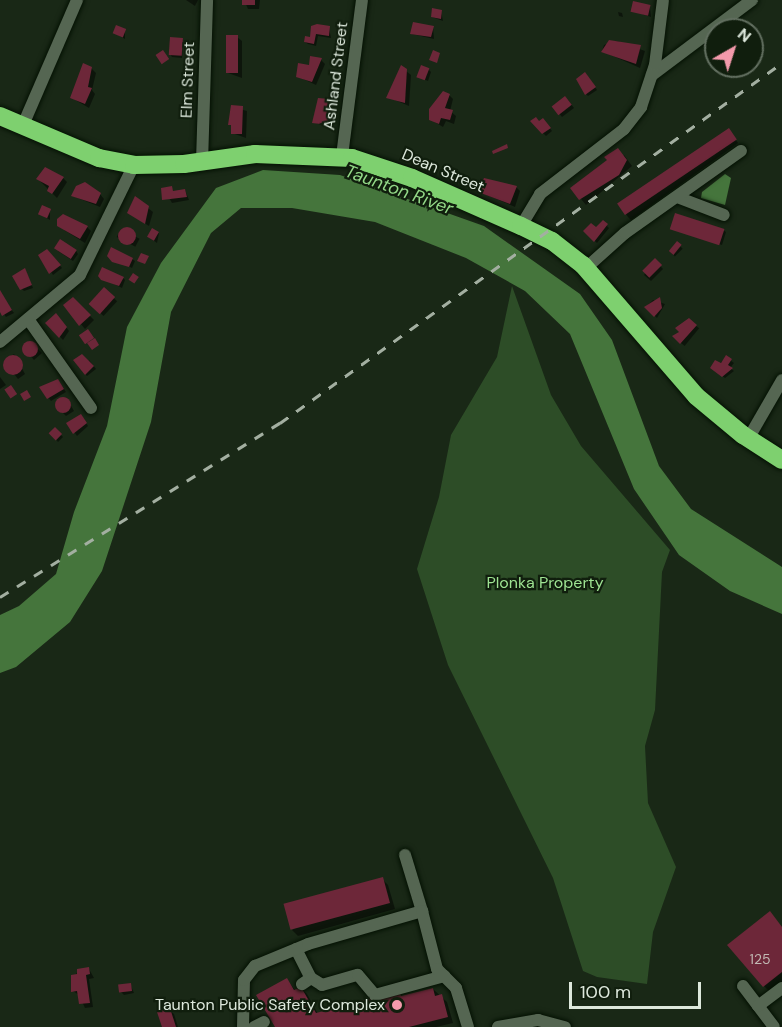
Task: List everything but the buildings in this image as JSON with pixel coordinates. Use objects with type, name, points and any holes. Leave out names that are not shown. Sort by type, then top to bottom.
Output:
[{"type":"highway","name":"Dean Street","points":[[2,116],[99,158],[134,165],[202,162],[255,154],[342,156],[412,178],[521,226],[552,241],[586,268],[679,379],[748,439],[782,460]]},
{"type":"street","points":[[23,125],[77,0]]},
{"type":"street","name":"Elm Street","points":[[202,162],[207,0]]},
{"type":"street","name":"Ashland Street","points":[[342,156],[362,0]]},
{"type":"street","points":[[521,226],[540,194],[624,129],[644,101],[652,75],[663,0]]},
{"type":"street","points":[[652,75],[752,0]]},
{"type":"street","points":[[586,268],[625,233],[741,151]]},
{"type":"street","points":[[0,342],[80,275],[134,165]]},
{"type":"street","points":[[677,197],[724,215]]},
{"type":"street","points":[[28,319],[91,408]]},
{"type":"street","points":[[748,439],[782,380]]},
{"type":"street","points":[[405,855],[437,969],[456,988],[468,1027]]},
{"type":"street","points":[[243,1027],[247,975],[267,959],[422,911]]},
{"type":"street","points":[[296,949],[307,981],[322,985],[358,975],[375,995],[444,976]]},
{"type":"street","points":[[743,986],[774,1027]]},
{"type":"street","points":[[758,1006],[782,988]]},
{"type":"street","points":[[498,1027],[538,1020],[565,1027]]},
{"type":"green space","name":"Plonka Property","points":[[512,286],[551,395],[581,446],[670,550],[662,572],[655,710],[645,746],[648,803],[676,867],[653,932],[647,984],[597,977],[583,971],[553,878],[448,665],[417,569],[439,497],[451,435],[497,357]]},
{"type":"shaded area","points":[[263,170],[340,175],[484,226],[580,294],[612,340],[659,466],[691,509],[782,567],[782,614],[730,591],[679,555],[634,489],[570,334],[525,291],[466,258],[375,222],[292,208],[241,208],[211,233],[171,312],[151,422],[102,571],[70,622],[16,667],[0,673],[0,615],[19,606],[56,574],[74,512],[107,426],[127,327],[161,263],[216,188]]},
{"type":"shaded area","points":[[725,174],[731,178],[725,205],[701,198],[702,192]]},
{"type":"railway","points":[[0,597],[280,423],[782,63]]},
{"type":"place","name":"Taunton Public Safety Complex","points":[[397,1005]]},
{"type":"water label","name":"Taunton River","points":[[399,190]]}]
